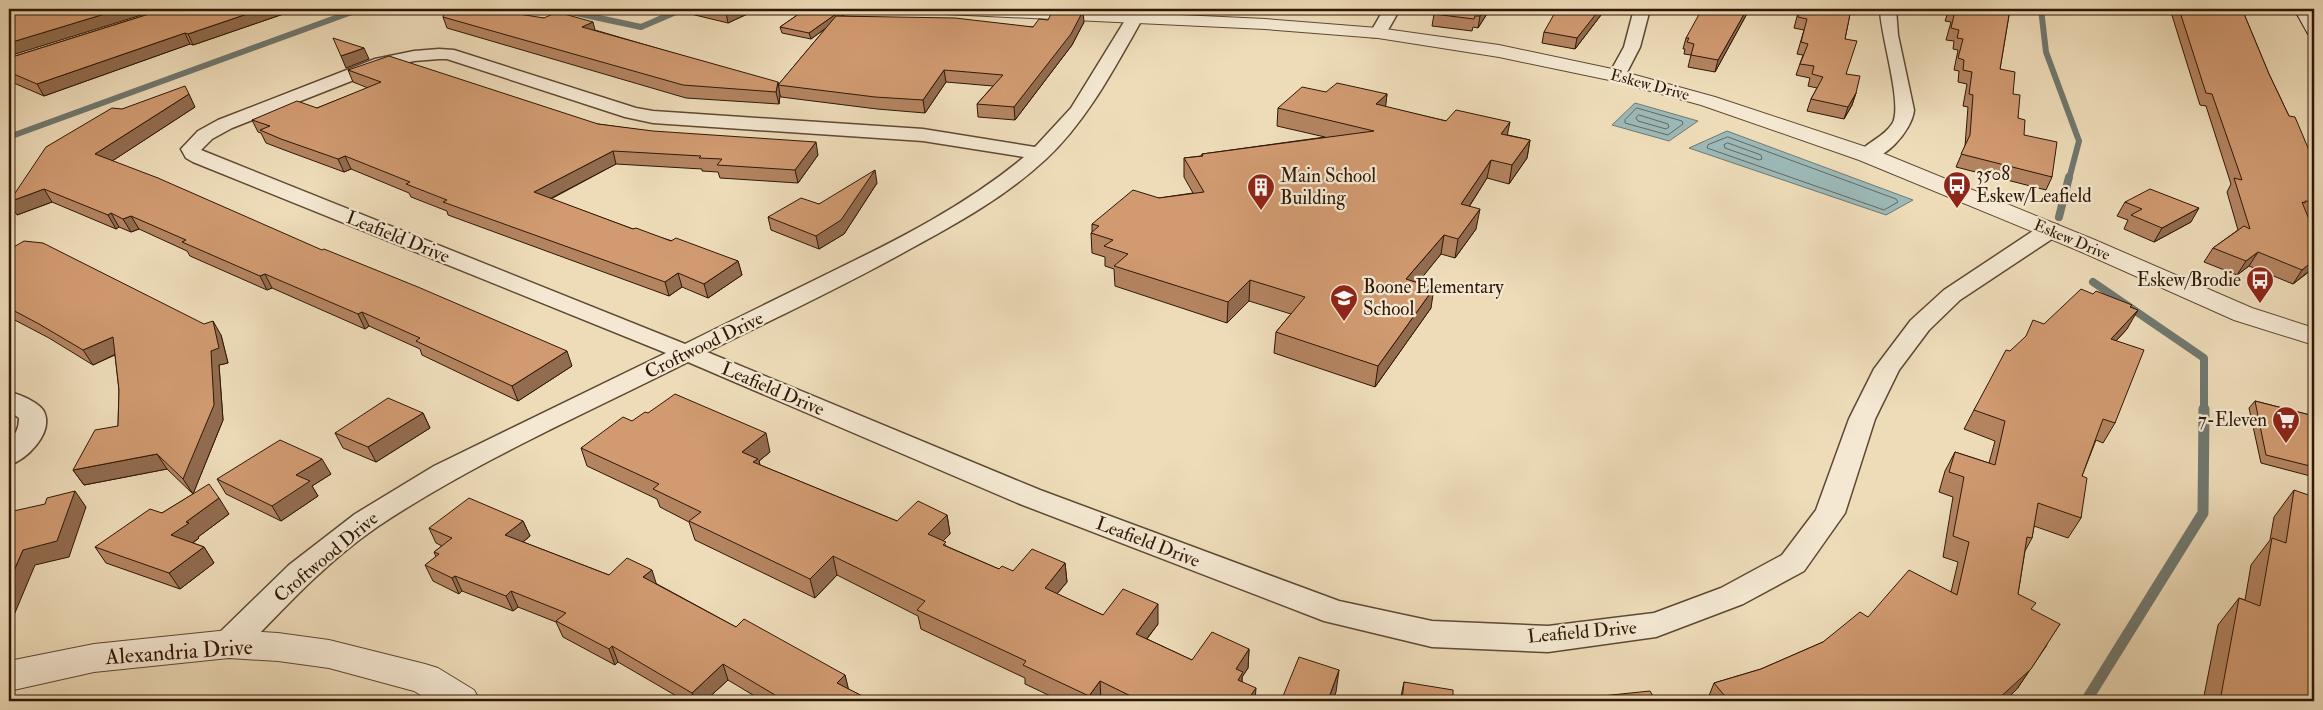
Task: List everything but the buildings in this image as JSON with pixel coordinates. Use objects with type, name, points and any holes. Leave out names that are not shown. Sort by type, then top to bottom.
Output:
[{"type":"street","name":"Eskew Drive","points":[[946,9],[1137,13],[1378,34],[1499,51],[1617,76],[1708,101],[1867,155],[2050,230],[2243,314],[2314,336]]},
{"type":"street","points":[[1378,34],[1392,9]]},
{"type":"street","points":[[1617,76],[1632,48],[1642,9]]},
{"type":"street","points":[[1867,155],[1899,128],[1905,111],[1891,38],[1888,9]]},
{"type":"street","name":"Croftwood Drive","points":[[229,644],[300,574],[365,520],[444,473],[872,261],[966,210],[1004,184],[1040,154],[1078,111],[1137,13]]},
{"type":"street","name":"Leafield Drive","points":[[1040,154],[923,135],[653,117],[632,113],[448,54],[432,53],[406,56],[381,63],[225,124],[205,135],[191,148],[193,154],[200,158],[688,353],[1030,497],[1335,612],[1432,634],[1548,639],[1656,625],[1732,596],[1793,563],[1830,513],[1862,419],[1886,369],[1914,332],[1952,294],[2050,230]]},
{"type":"street","points":[[9,400],[32,414],[33,426],[22,445],[9,456]]},
{"type":"street","name":"Alexandria Drive","points":[[9,676],[94,658],[229,644],[278,647],[329,654],[425,679],[461,701]]},
{"type":"water","points":[[1635,103],[1698,121],[1669,141],[1612,125]]},
{"type":"water","points":[[1727,131],[1913,200],[1886,215],[1689,148]]},
{"type":"waterway","points":[[9,137],[360,9]]},
{"type":"waterway","points":[[557,9],[641,27],[683,9]]},
{"type":"waterway","points":[[2041,9],[2046,52],[2079,141],[2069,179]]},
{"type":"waterway","points":[[2059,217],[2069,177]]},
{"type":"waterway","points":[[2093,282],[2204,358],[2204,409]]},
{"type":"waterway","points":[[2086,701],[2203,513],[2204,409]]},
{"type":"place","name":"3508 Eskew/Leafield","points":[[1957,209]]},
{"type":"place","name":"Main School Building","points":[[1261,211]]},
{"type":"place","name":"Eskew/Brodie","points":[[2260,304]]},
{"type":"place","name":"Boone Elementary School","points":[[1344,322]]},
{"type":"place","name":"7-Eleven","points":[[2286,444]]}]
